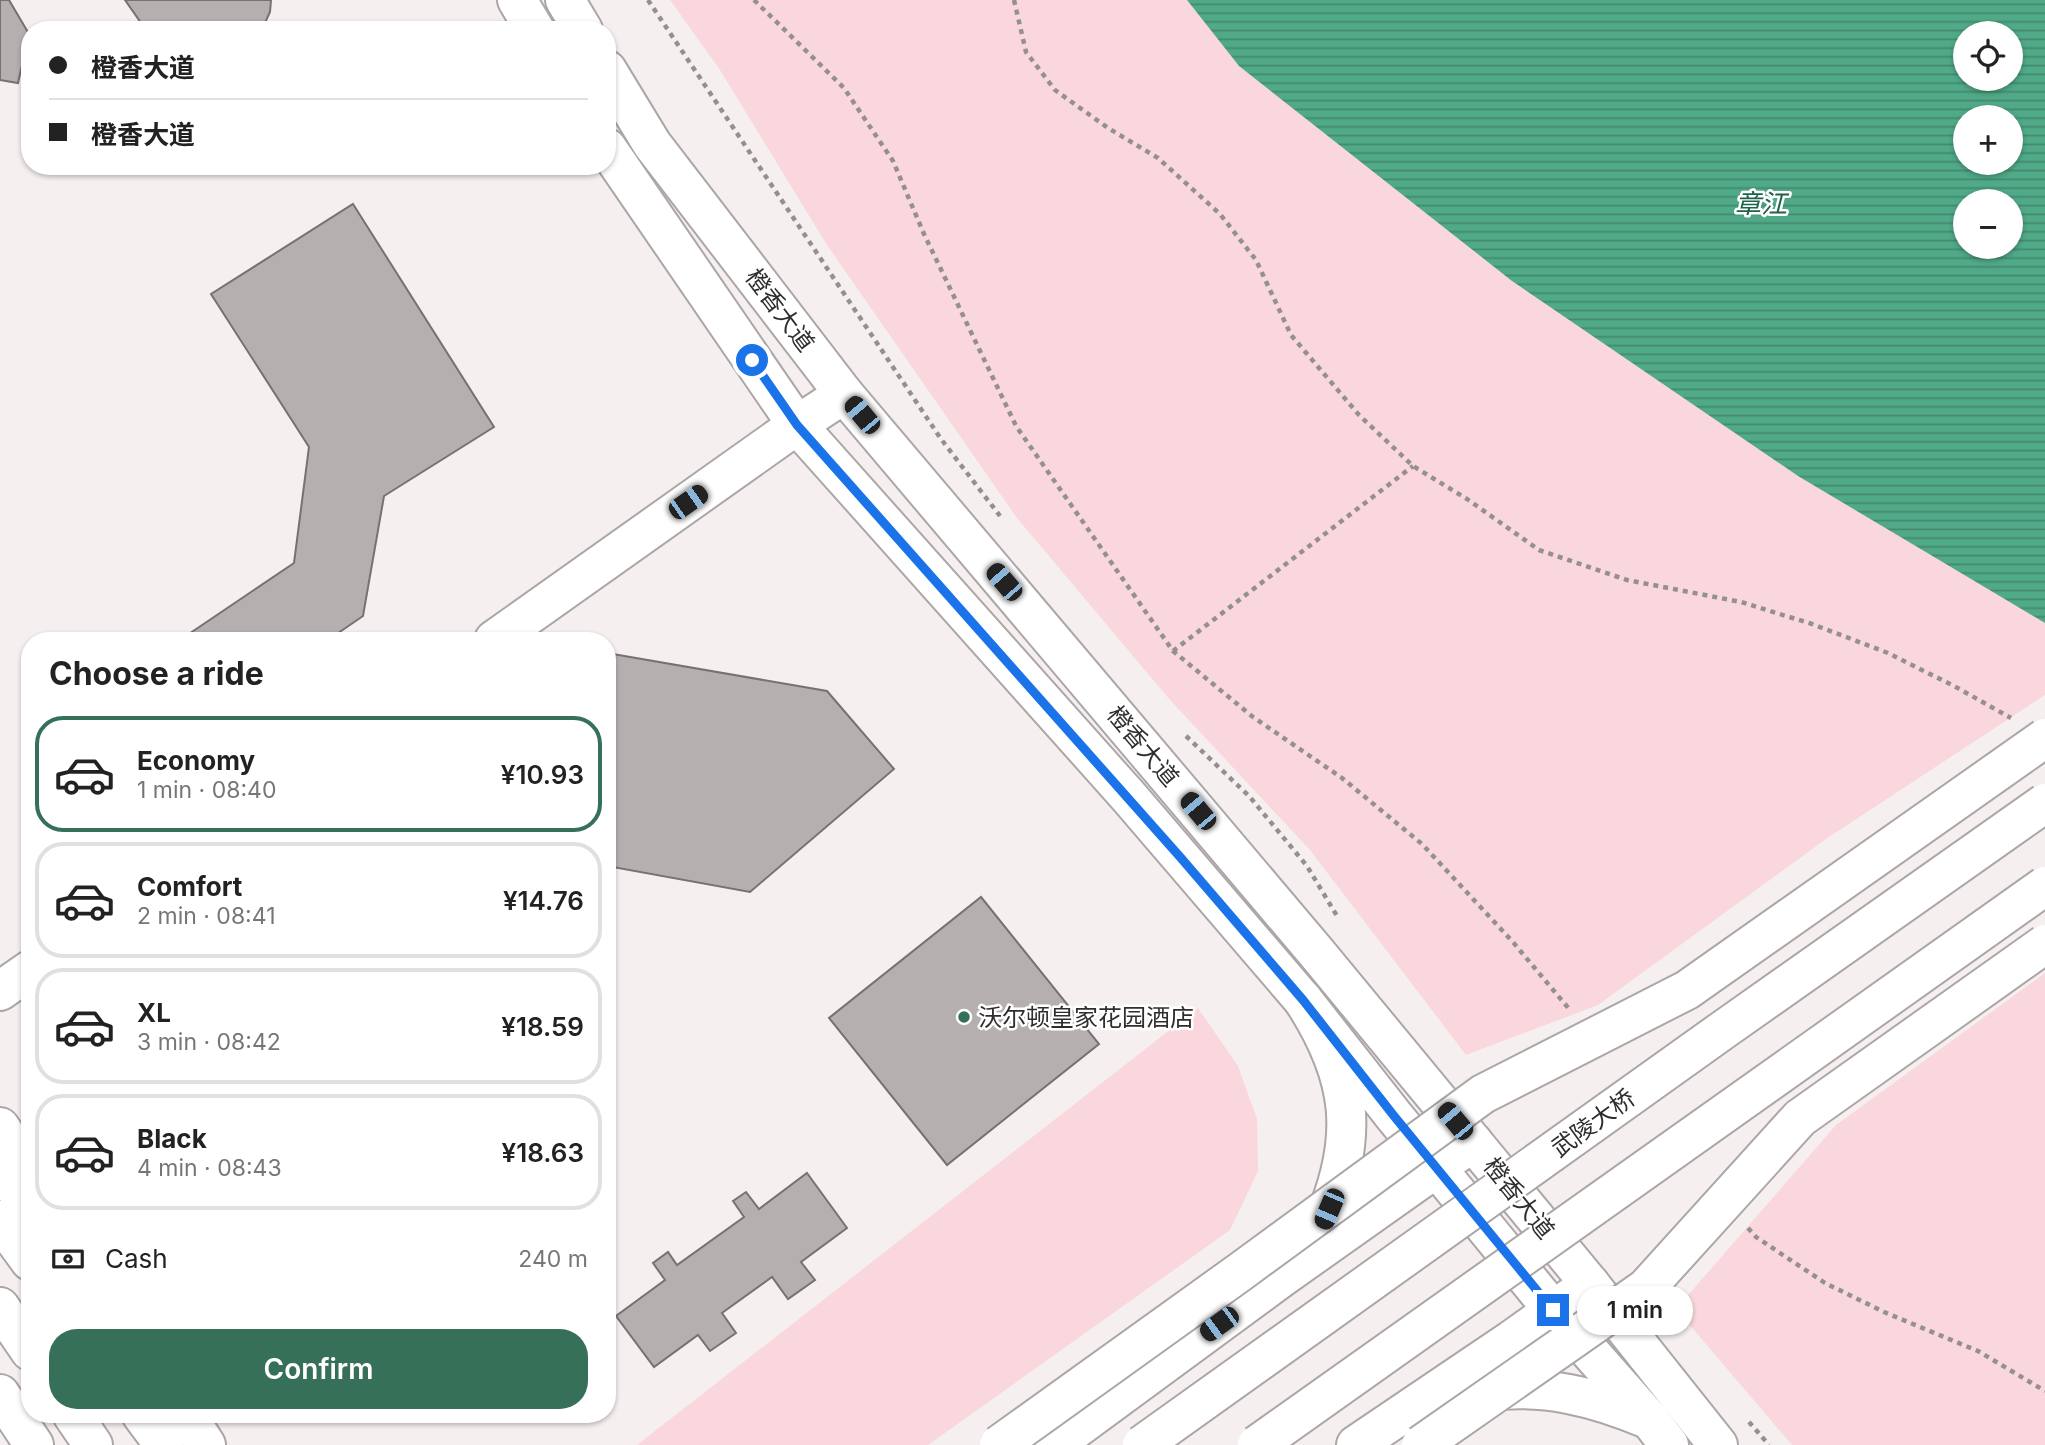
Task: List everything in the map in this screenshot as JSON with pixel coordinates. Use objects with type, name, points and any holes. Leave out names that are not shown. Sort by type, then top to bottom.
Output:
[{"type":"main road","points":[[517,0],[530,21]]},
{"type":"main road","points":[[565,0],[578,21]]},
{"type":"main road","name":"橙香大道","points":[[616,85],[652,144],[844,394],[1173,781],[1590,1284],[1718,1445]]},
{"type":"main road","name":"橙香大道","points":[[616,161],[797,425],[1129,797],[1303,1000],[1553,1310],[1660,1432]]},
{"type":"main road","points":[[505,632],[844,394]]},
{"type":"main road","points":[[999,1445],[1483,1094],[1687,990],[2034,731]]},
{"type":"main road","name":"武陵大桥","points":[[1142,1445],[2045,803]]},
{"type":"main road","points":[[1257,1445],[2045,886]]},
{"type":"main road","points":[[1421,1445],[1646,1288],[1800,1118],[2045,944]]},
{"type":"main road","points":[[0,991],[21,976]]},
{"type":"main road","points":[[1281,1278],[1304,1253],[1322,1225],[1339,1183],[1347,1127],[1344,1093],[1335,1060],[1321,1029],[1303,1000]]},
{"type":"main road","points":[[0,1127],[21,1159]]},
{"type":"main road","points":[[1054,1445],[1281,1278],[1473,1142]]},
{"type":"main road","points":[[0,1167],[21,1197]]},
{"type":"main road","points":[[0,1220],[21,1249]]},
{"type":"main road","points":[[1356,1445],[1590,1284]]},
{"type":"main road","points":[[0,1307],[21,1338]]},
{"type":"main road","points":[[1392,1420],[1452,1398],[1503,1389],[1542,1389],[1615,1405],[1660,1432]]},
{"type":"main road","points":[[0,1394],[34,1445]]},
{"type":"main road","points":[[78,1423],[93,1445]]},
{"type":"main road","points":[[148,1423],[164,1445]]},
{"type":"main road","points":[[171,1423],[184,1445]]},
{"type":"main road","points":[[192,1423],[206,1445]]},
{"type":"path","points":[[648,0],[941,439],[1005,523]]},
{"type":"path","points":[[754,0],[844,88],[893,160],[924,234],[1016,426],[1173,651],[1253,717],[1342,778],[1422,844],[1571,1010]]},
{"type":"path","points":[[1014,0],[1026,52],[1055,90],[1108,128],[1158,158],[1220,214],[1256,260],[1291,335],[1359,415],[1413,466],[1467,499],[1539,550],[1627,580],[1741,602],[1812,624],[1888,653],[1955,686],[2034,731]]},
{"type":"path","points":[[1173,651],[1413,466]]},
{"type":"path","points":[[1179,729],[1257,806],[1307,866],[1342,923]]},
{"type":"path","points":[[1747,1228],[1756,1237],[1825,1283],[1884,1312],[1978,1352],[2045,1391]]},
{"type":"path","points":[[1742,1413],[1769,1445]]},
{"type":"shaded area","points":[[670,0],[1187,0],[1239,66],[1512,281],[1798,476],[2045,623],[2045,695],[1826,839],[1598,1005],[1466,1055],[1310,850],[1170,700],[1017,518],[827,245],[720,70]]},
{"type":"shaded area","points":[[2045,973],[2045,1445],[1792,1445],[1676,1309],[1836,1125]]},
{"type":"shaded area","points":[[1198,1008],[1238,1066],[1257,1119],[1258,1171],[1230,1230],[928,1445],[637,1445]]},
{"type":"water","name":"章江","points":[[1187,0],[2045,0],[2045,623],[1798,476],[1512,281],[1239,66]]},
{"type":"building","points":[[0,0],[9,0],[21,21],[21,70],[18,83],[0,80]]},
{"type":"building","points":[[125,0],[271,0],[266,21],[140,21]]},
{"type":"building","points":[[353,204],[494,427],[384,496],[363,616],[340,632],[192,632],[294,563],[309,447],[211,294]]},
{"type":"building","points":[[616,655],[827,691],[894,769],[750,892],[616,868]]},
{"type":"building","points":[[981,897],[1099,1044],[947,1165],[829,1018]]},
{"type":"building","points":[[807,1173],[847,1228],[801,1262],[815,1280],[788,1299],[772,1277],[722,1313],[736,1333],[710,1351],[698,1335],[654,1367],[616,1316],[665,1280],[653,1263],[668,1252],[677,1265],[744,1217],[733,1201],[746,1192],[759,1209]]},
{"type":"place","name":"沃尔顿皇家花园酒店","points":[[964,1017]]},
{"type":"route","points":[[752,360],[797,425],[1129,797],[1303,1000],[1553,1310]]}]
